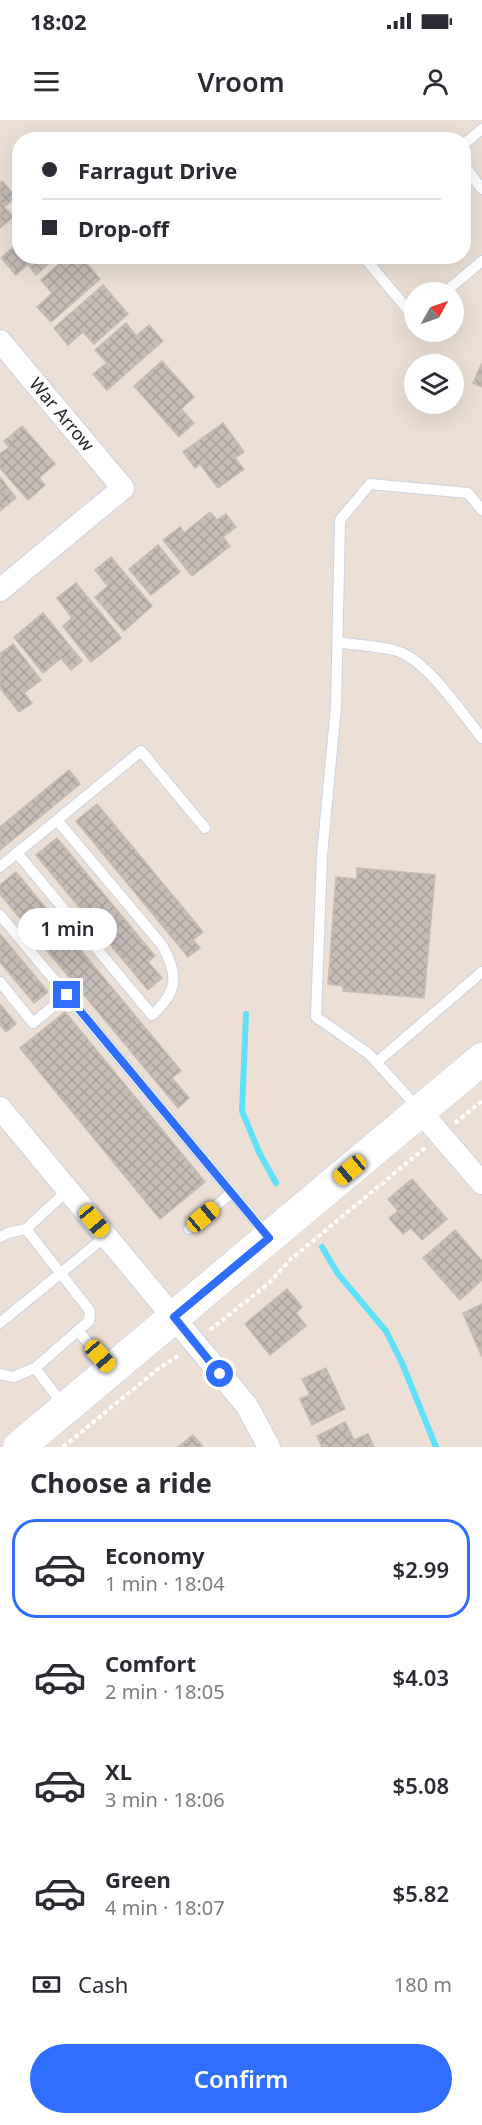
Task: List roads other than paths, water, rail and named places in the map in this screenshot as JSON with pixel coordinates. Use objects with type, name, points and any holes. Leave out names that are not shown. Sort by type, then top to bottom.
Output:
[{"type":"main road","points":[[19,1447],[482,1059]]},
{"type":"street","name":"War Arrow","points":[[0,341],[123,488],[0,590]]},
{"type":"street","points":[[0,1108],[247,1406],[269,1447]]},
{"type":"street","points":[[420,1111],[482,1183]]},
{"type":"lane","points":[[471,174],[482,189]]},
{"type":"lane","points":[[458,282],[482,261]]},
{"type":"lane","points":[[370,264],[404,305]]},
{"type":"lane","points":[[420,1111],[369,1054],[316,1017],[322,855],[336,707],[340,520],[370,484],[468,493],[482,510]]},
{"type":"lane","points":[[338,642],[395,650],[412,658],[427,670],[482,738]]},
{"type":"lane","points":[[0,867],[141,751],[205,828]]},
{"type":"lane","points":[[17,853],[152,1015],[165,1004],[172,991],[174,973],[169,957],[162,945],[57,820]]},
{"type":"lane","points":[[0,915],[269,1238]]},
{"type":"lane","points":[[377,1062],[482,972]]},
{"type":"lane","points":[[0,982],[33,1023],[67,995]]},
{"type":"lane","points":[[0,1237],[26,1229],[69,1190]]},
{"type":"lane","points":[[189,1229],[231,1192]]},
{"type":"lane","points":[[0,1374],[13,1377],[35,1368],[89,1321],[90,1311],[26,1229]]},
{"type":"lane","points":[[0,1323],[106,1236]]},
{"type":"lane","points":[[78,1331],[112,1370]]},
{"type":"lane","points":[[35,1368],[65,1408]]},
{"type":"waterway","points":[[246,1014],[242,1111],[259,1152],[276,1183]]},
{"type":"waterway","points":[[322,1247],[338,1274],[386,1331],[402,1363],[436,1447]]}]
